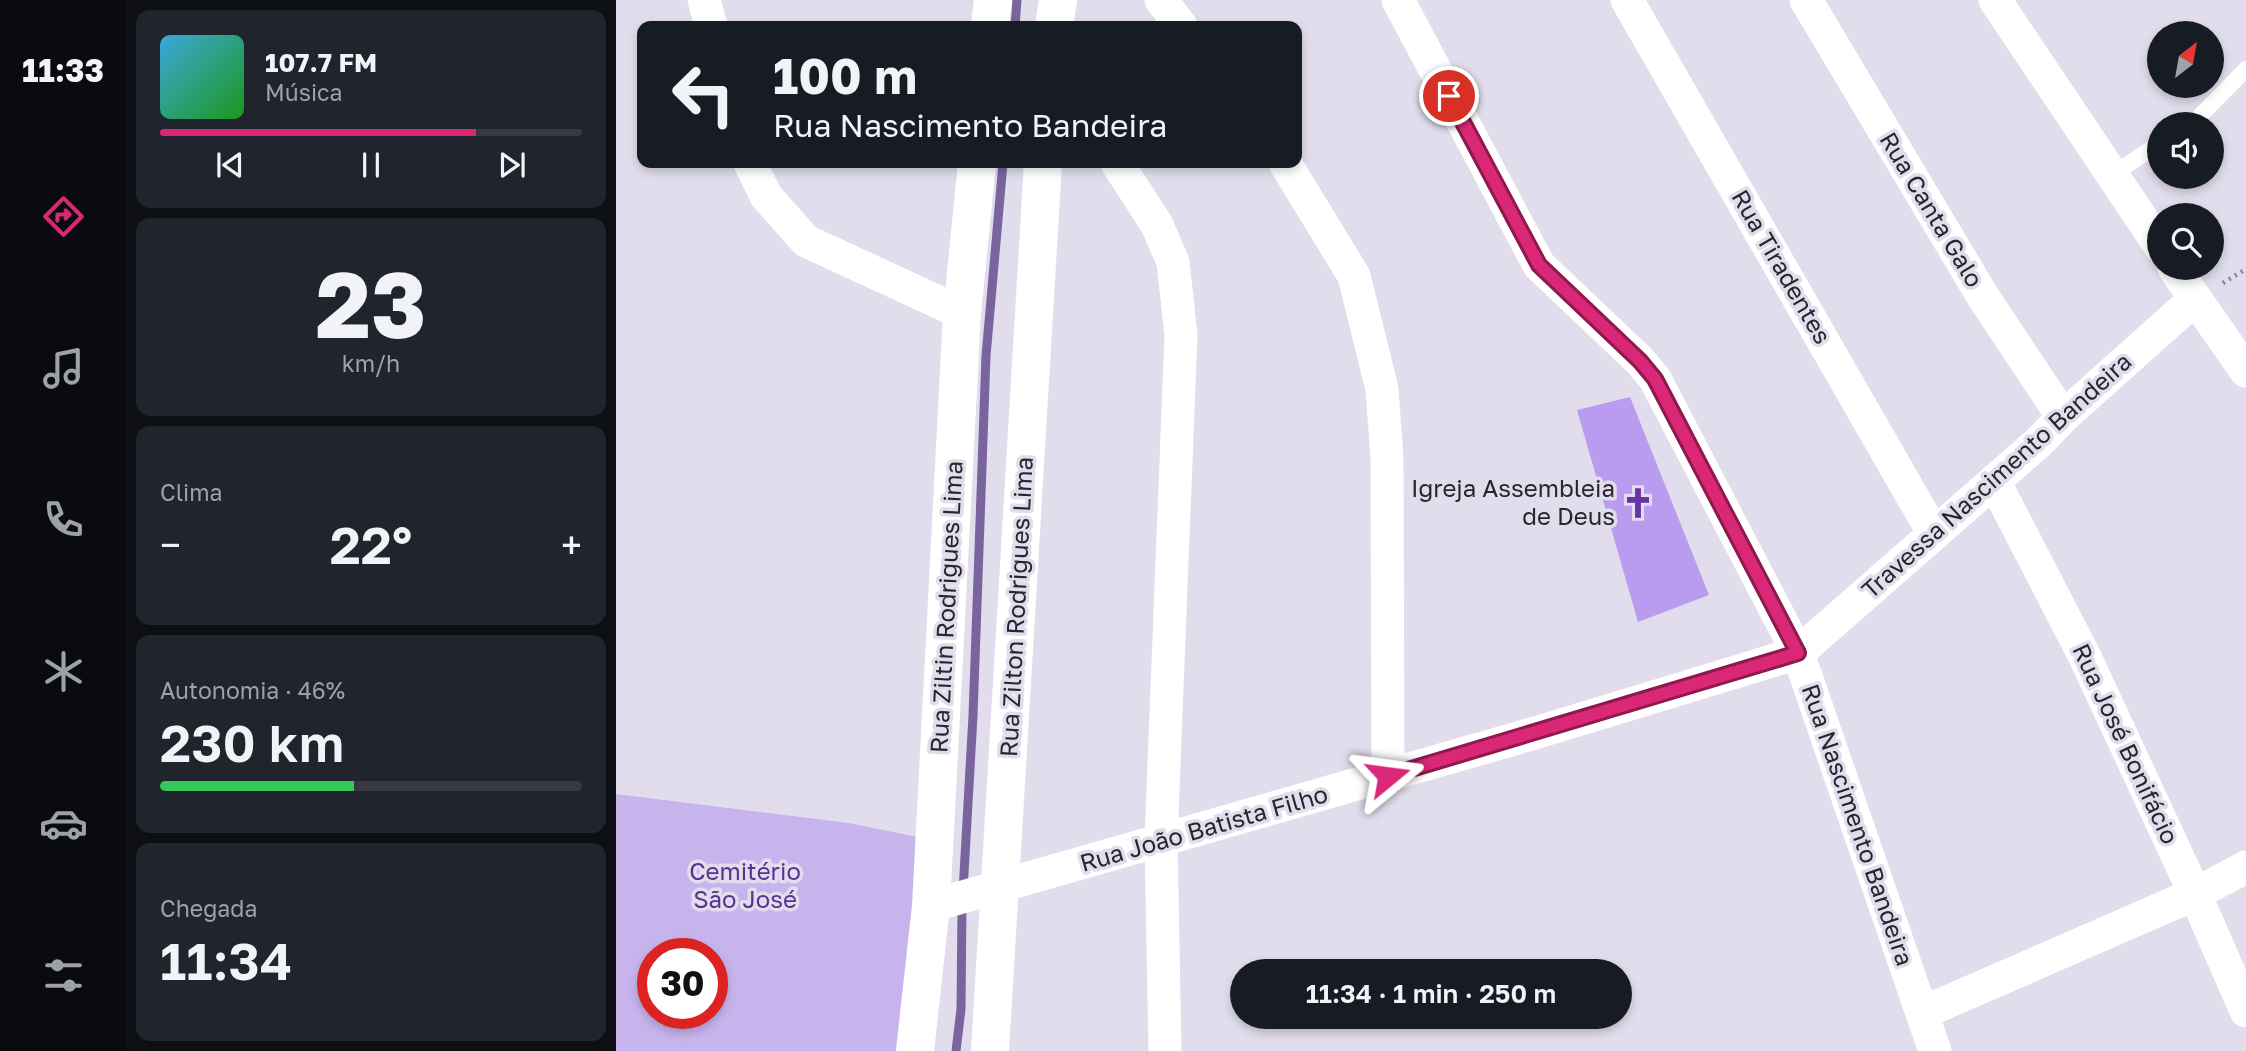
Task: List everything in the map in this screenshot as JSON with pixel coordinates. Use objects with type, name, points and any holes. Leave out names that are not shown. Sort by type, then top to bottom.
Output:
[{"type":"street","points":[[704,0],[710,21]]},
{"type":"street","points":[[991,21],[993,0]]},
{"type":"street","points":[[1055,21],[1058,0]]},
{"type":"street","points":[[1161,0],[1177,21]]},
{"type":"street","name":"Rua Nascimento Bandeira","points":[[1398,0],[1539,265],[1640,361],[1655,379],[1798,653],[1936,1051]]},
{"type":"street","name":"Rua Tiradentes","points":[[1627,0],[1934,534]]},
{"type":"street","name":"Rua Canta Galo","points":[[1806,0],[1982,295],[2063,417]]},
{"type":"street","points":[[1995,0],[2147,227]]},
{"type":"street","points":[[752,168],[766,196],[806,241],[962,313]]},
{"type":"street","name":"Rua Ziltin Rodrigues Lima","points":[[915,1051],[941,904],[962,313],[976,168]]},
{"type":"street","name":"Rua Zilton Rodrigues Lima","points":[[990,1051],[993,890],[1043,168]]},
{"type":"street","points":[[1120,168],[1157,225],[1173,262],[1181,335],[1161,841],[1165,1051]]},
{"type":"street","points":[[1288,168],[1354,276],[1382,389],[1387,458],[1388,776]]},
{"type":"street","points":[[2182,280],[2246,371]]},
{"type":"street","name":"Travessa Nascimento Bandeira","points":[[1798,653],[2039,442],[2063,417],[2195,299]]},
{"type":"street","name":"Rua José Bonifácio","points":[[1994,481],[2085,657],[2246,1011]]},
{"type":"street","name":"Rua João Batista Filho","points":[[941,904],[1388,776],[1798,653]]},
{"type":"street","points":[[1922,1013],[2195,894],[2246,867]]},
{"type":"lane","points":[[2201,112],[2246,69]]},
{"type":"lane","points":[[2112,175],[2147,152]]},
{"type":"green space","name":"Cemitério São José","points":[[616,794],[849,823],[922,838],[901,1051],[616,1051]]},
{"type":"building","name":"Igreja Assembleia de Deus","points":[[1630,397],[1709,595],[1638,622],[1577,410]]},
{"type":"waterway","points":[[1015,21],[1017,0]]},
{"type":"waterway","points":[[963,891],[973,716],[986,356],[1003,168]]},
{"type":"waterway","points":[[956,1051],[961,1009],[962,905]]},
{"type":"place","name":"Igreja Assembleia de Deus","points":[[1638,503]]},
{"type":"route","points":[[1388,776],[1798,653],[1655,379],[1640,361],[1539,265],[1449,96]]}]
